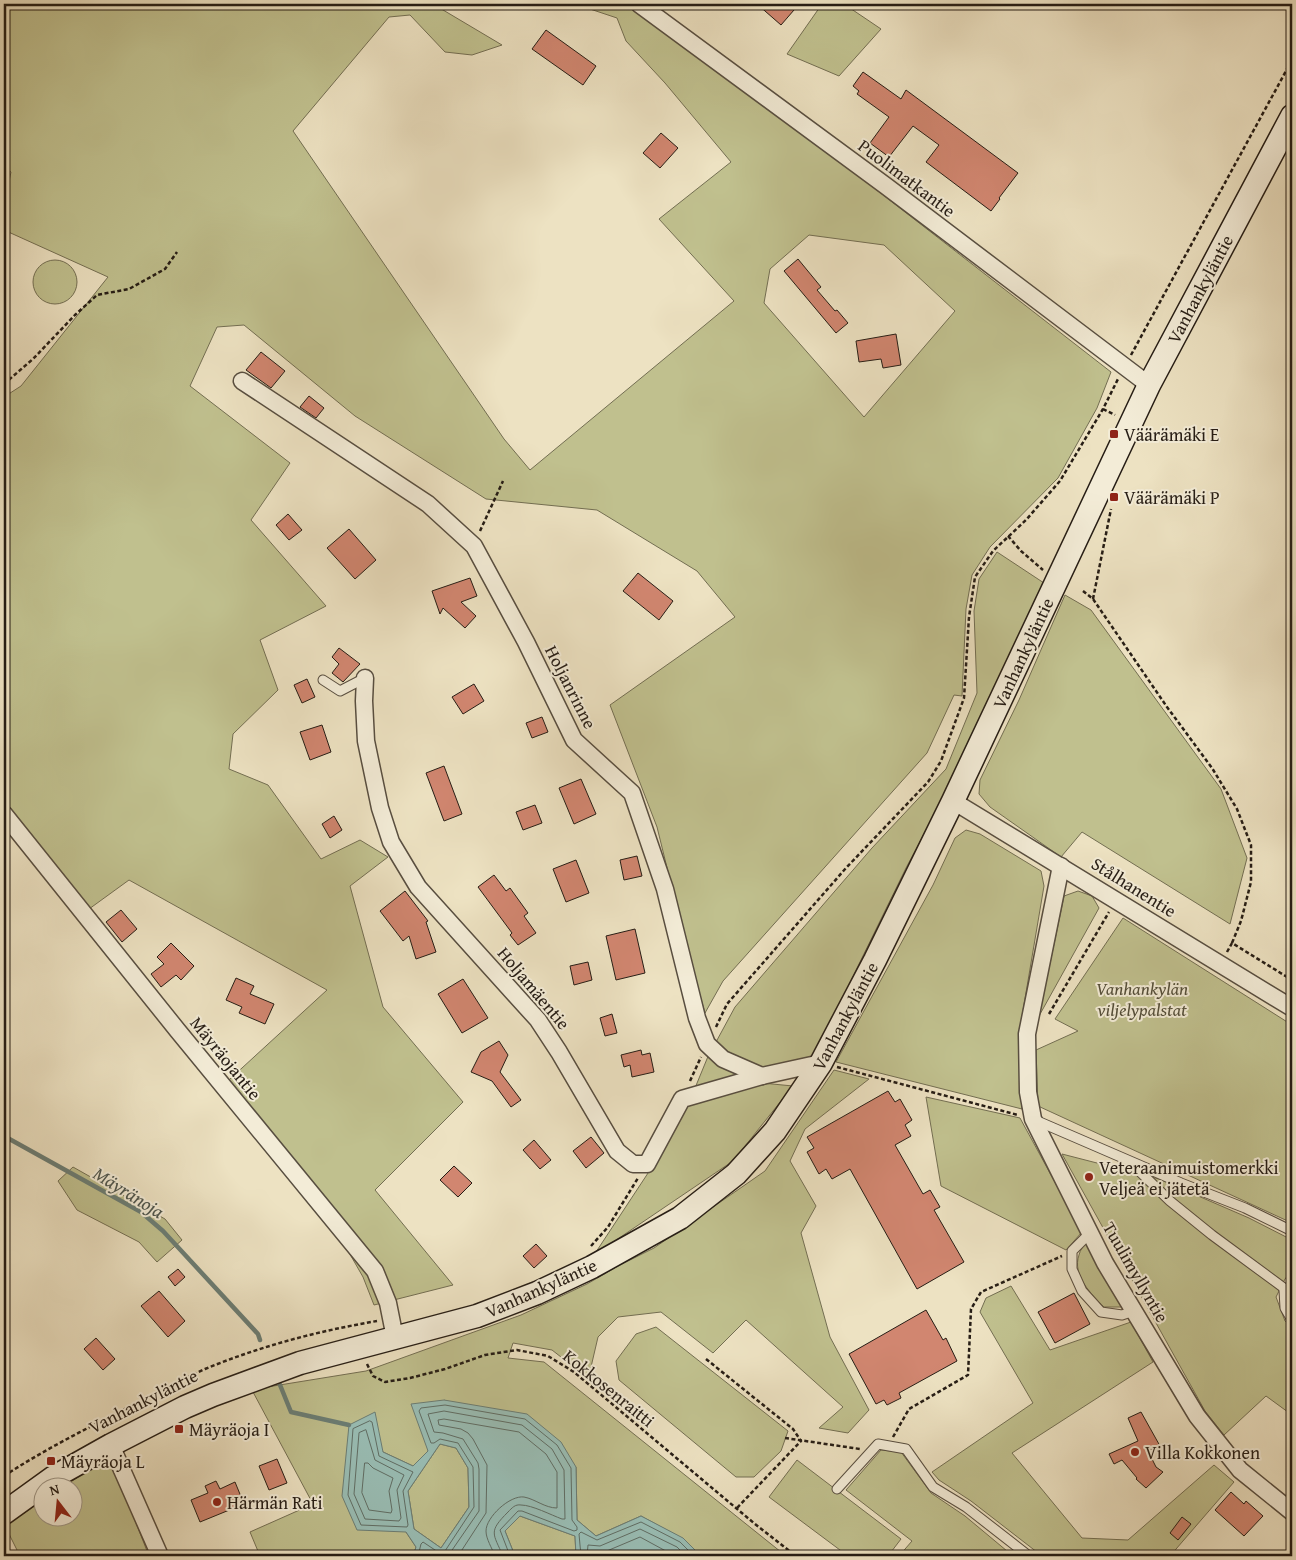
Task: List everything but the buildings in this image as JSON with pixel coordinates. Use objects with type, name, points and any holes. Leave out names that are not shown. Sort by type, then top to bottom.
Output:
[{"type":"street","name":"Puolimatkantie","points":[[639,4],[886,186],[1149,385]]},
{"type":"street","name":"Vanhankyläntie","points":[[4,1513],[54,1477],[185,1407],[241,1384],[362,1346],[393,1329],[477,1316],[537,1293],[592,1267],[680,1218],[736,1174],[775,1131],[821,1063],[875,960],[953,801],[1149,385],[1292,116]]},
{"type":"street","name":"Holjanrinne","points":[[242,381],[428,504],[474,546],[526,642],[574,740],[632,793],[665,889],[697,1018],[707,1044],[723,1059],[762,1076]]},
{"type":"street","name":"Holjamäentie","points":[[365,678],[366,741],[380,808],[391,842],[418,888],[538,1020],[617,1151],[633,1164],[647,1164]]},
{"type":"street","name":"Stålhanentie","points":[[953,801],[1292,1008]]},
{"type":"street","name":"Mäyräojantie","points":[[4,814],[184,1038],[376,1271],[388,1303],[393,1329]]},
{"type":"street","name":"Tuulimyllyntie","points":[[1061,866],[1027,1034],[1028,1092],[1032,1119],[1105,1263],[1197,1416],[1240,1470],[1292,1512]]},
{"type":"street","points":[[647,1164],[682,1099],[762,1076],[821,1063]]},
{"type":"street","points":[[111,1445],[160,1556]]},
{"type":"lane","points":[[324,680],[340,691],[365,678]]},
{"type":"lane","points":[[1032,1119],[1126,1158],[1180,1183],[1245,1208],[1292,1231]]},
{"type":"lane","points":[[1126,1158],[1177,1206],[1212,1235],[1288,1292],[1285,1308],[1292,1320]]},
{"type":"lane","points":[[1090,1233],[1072,1251],[1072,1269],[1082,1291],[1101,1312],[1122,1315],[1134,1311]]},
{"type":"lane","points":[[837,1489],[878,1444],[906,1449],[934,1487],[966,1507],[1029,1556]]},
{"type":"path","name":"Vanhankyläntie","points":[[682,1099],[727,1004],[846,868],[928,782],[937,768],[964,698],[969,617],[975,577],[993,551],[1026,520],[1060,481],[1103,409],[1292,60]]},
{"type":"path","points":[[4,384],[33,360],[75,316],[98,296],[129,289],[165,269],[177,252]]},
{"type":"path","points":[[1103,409],[1121,418]]},
{"type":"path","points":[[474,546],[503,481]]},
{"type":"path","points":[[1093,599],[1112,506]]},
{"type":"path","points":[[1008,536],[1021,551],[1045,572]]},
{"type":"path","points":[[1083,591],[1093,599],[1167,707],[1212,768],[1237,809],[1252,845],[1251,882],[1241,922],[1220,964]]},
{"type":"path","points":[[1049,1014],[1116,900]]},
{"type":"path","points":[[1232,943],[1292,980]]},
{"type":"path","points":[[821,1063],[1032,1119]]},
{"type":"path","name":"Vanhankyläntie","points":[[586,1252],[608,1227],[647,1164]]},
{"type":"path","points":[[888,1445],[909,1409],[968,1375],[971,1310],[981,1292],[1072,1251]]},
{"type":"path","name":"Vanhankyläntie","points":[[4,1476],[87,1428],[206,1370],[293,1338],[340,1328],[393,1329]]},
{"type":"path","name":"Kokkosenraitti","points":[[362,1346],[373,1376],[385,1382],[444,1369],[485,1355],[517,1350],[548,1356],[574,1372],[736,1509],[796,1556]]},
{"type":"path","points":[[706,1359],[793,1429],[801,1440]]},
{"type":"path","points":[[785,1438],[871,1450]]},
{"type":"path","points":[[736,1509],[801,1440]]},
{"type":"green space","points":[[4,4],[433,4],[502,45],[472,55],[445,52],[410,15],[389,17],[293,131],[504,439],[530,470],[734,301],[659,219],[731,162],[665,83],[626,41],[617,18],[575,4],[626,4],[869,184],[1111,372],[1097,408],[1058,478],[990,547],[972,575],[966,609],[962,696],[954,695],[927,753],[723,981],[705,1013],[690,961],[657,827],[610,705],[735,617],[697,571],[597,510],[486,499],[355,416],[244,325],[217,327],[190,386],[290,463],[251,520],[326,606],[260,640],[278,690],[233,734],[229,769],[268,785],[321,859],[360,840],[388,857],[350,886],[383,1007],[463,1102],[375,1190],[453,1285],[374,1305],[363,1277],[347,1249],[218,1090],[327,990],[129,880],[78,917],[4,827],[4,397],[21,386],[108,277],[4,230],[4,205],[11,172],[4,167]],"holes":[[[809,235],[884,245],[955,311],[864,417],[764,303],[770,269]]]},
{"type":"green space","points":[[822,4],[844,4],[881,29],[839,76],[787,54]]},
{"type":"green space","points":[[51,260],[59,260],[71,266],[77,282],[71,298],[59,304],[51,304],[39,298],[33,286],[33,278],[39,266]]},
{"type":"green space","points":[[997,552],[1047,585],[1006,679],[906,868],[812,1060],[765,1069],[727,1052],[716,1042],[735,1007],[872,848],[946,769],[977,693],[974,611],[979,579]]},
{"type":"green space","points":[[1065,595],[1091,610],[1221,789],[1247,858],[1230,924],[1082,832],[1061,857],[990,807],[979,794],[980,780],[1019,700]]},
{"type":"green space","points":[[966,830],[980,834],[1041,871],[1044,886],[1019,1034],[1022,1109],[836,1062],[933,885],[955,838]]},
{"type":"green space","points":[[1078,891],[1092,896],[1099,908],[1039,1016],[1064,896]]},
{"type":"green space","name":"Vanhankylän viljelypalstat","points":[[1123,918],[1292,1025],[1292,1223],[1038,1106],[1036,1050],[1078,1031],[1055,1019]]},
{"type":"green space","points":[[709,1054],[747,1075],[695,1088]]},
{"type":"green space","points":[[834,1070],[869,1079],[805,1129],[790,1161],[816,1206],[801,1233],[830,1337],[869,1410],[848,1433],[819,1428],[843,1407],[746,1320],[713,1353],[661,1312],[618,1317],[598,1337],[591,1367],[593,1382],[552,1350],[513,1343],[508,1358],[544,1362],[786,1556],[701,1556],[685,1540],[641,1516],[596,1536],[577,1520],[576,1467],[444,1400],[428,1451],[413,1466],[383,1452],[349,1425],[406,1532],[416,1547],[413,1556],[260,1556],[250,1532],[313,1504],[253,1392],[261,1388],[366,1371],[521,1315],[587,1284],[654,1248],[765,1171]]},
{"type":"green space","points":[[762,1083],[793,1086],[733,1161],[594,1255],[652,1167],[688,1104]]},
{"type":"green space","points":[[926,1097],[1020,1118],[1082,1232],[1066,1250],[941,1186]]},
{"type":"green space","points":[[1062,1154],[1159,1179],[1249,1218],[1292,1240],[1292,1270],[1276,1297],[1285,1321],[1292,1326],[1292,1415],[1266,1396],[1224,1435],[1205,1411]]},
{"type":"green space","points":[[73,1167],[165,1219],[182,1240],[157,1262],[139,1242],[77,1210],[58,1181]]},
{"type":"green space","points":[[1087,1241],[1125,1307],[1104,1307],[1084,1284],[1078,1270],[1078,1262],[1080,1251]]},
{"type":"green space","points":[[1011,1286],[1050,1350],[1131,1322],[1153,1362],[1012,1453],[1082,1538],[1128,1540],[1214,1465],[1234,1482],[1170,1556],[1042,1556],[971,1501],[939,1480],[932,1472],[1033,1403],[980,1312],[986,1298]]},
{"type":"green space","points":[[656,1327],[788,1431],[781,1451],[754,1477],[736,1477],[619,1380],[616,1361],[636,1334]]},
{"type":"green space","points":[[440,1444],[456,1448],[468,1468],[469,1507],[441,1548],[414,1529],[408,1491]]},
{"type":"green space","points":[[881,1450],[901,1452],[931,1493],[965,1516],[1013,1556],[899,1556],[912,1541],[846,1490]]},
{"type":"green space","points":[[797,1460],[901,1539],[888,1556],[848,1556],[769,1497]]},
{"type":"green space","points":[[104,1464],[114,1467],[149,1556],[20,1556],[5,1526],[32,1508],[32,1528],[82,1528],[82,1478],[76,1478],[90,1469]]},
{"type":"green space","points":[[520,1516],[575,1536],[576,1556],[515,1556],[505,1531]]},
{"type":"water","points":[[444,1400],[527,1414],[561,1442],[576,1467],[577,1520],[596,1536],[641,1516],[683,1538],[701,1556],[576,1556],[575,1536],[520,1516],[505,1531],[515,1556],[413,1556],[416,1547],[406,1532],[357,1530],[342,1496],[349,1425],[375,1412],[383,1452],[413,1466],[428,1451],[411,1404]],"holes":[[[440,1444],[456,1448],[468,1468],[469,1507],[441,1548],[414,1529],[408,1491]]]},
{"type":"waterway","name":"Mäyränoja","points":[[4,1136],[141,1212],[163,1231],[258,1334],[260,1340]]},
{"type":"waterway","name":"Mäyränoja","points":[[278,1380],[291,1412],[349,1425]]},
{"type":"place","name":"Väärämäki E","points":[[1114,434]]},
{"type":"place","name":"Väärämäki P","points":[[1114,497]]},
{"type":"place","name":"Veteraanimuistomerkki Veljeä ei jätetä","points":[[1089,1177]]},
{"type":"place","name":"Mäyräoja I","points":[[179,1429]]},
{"type":"place","name":"Villa Kokkonen","points":[[1135,1452]]},
{"type":"place","name":"Mäyräoja L","points":[[51,1461]]},
{"type":"place","name":"Härmän Rati","points":[[217,1502]]}]
